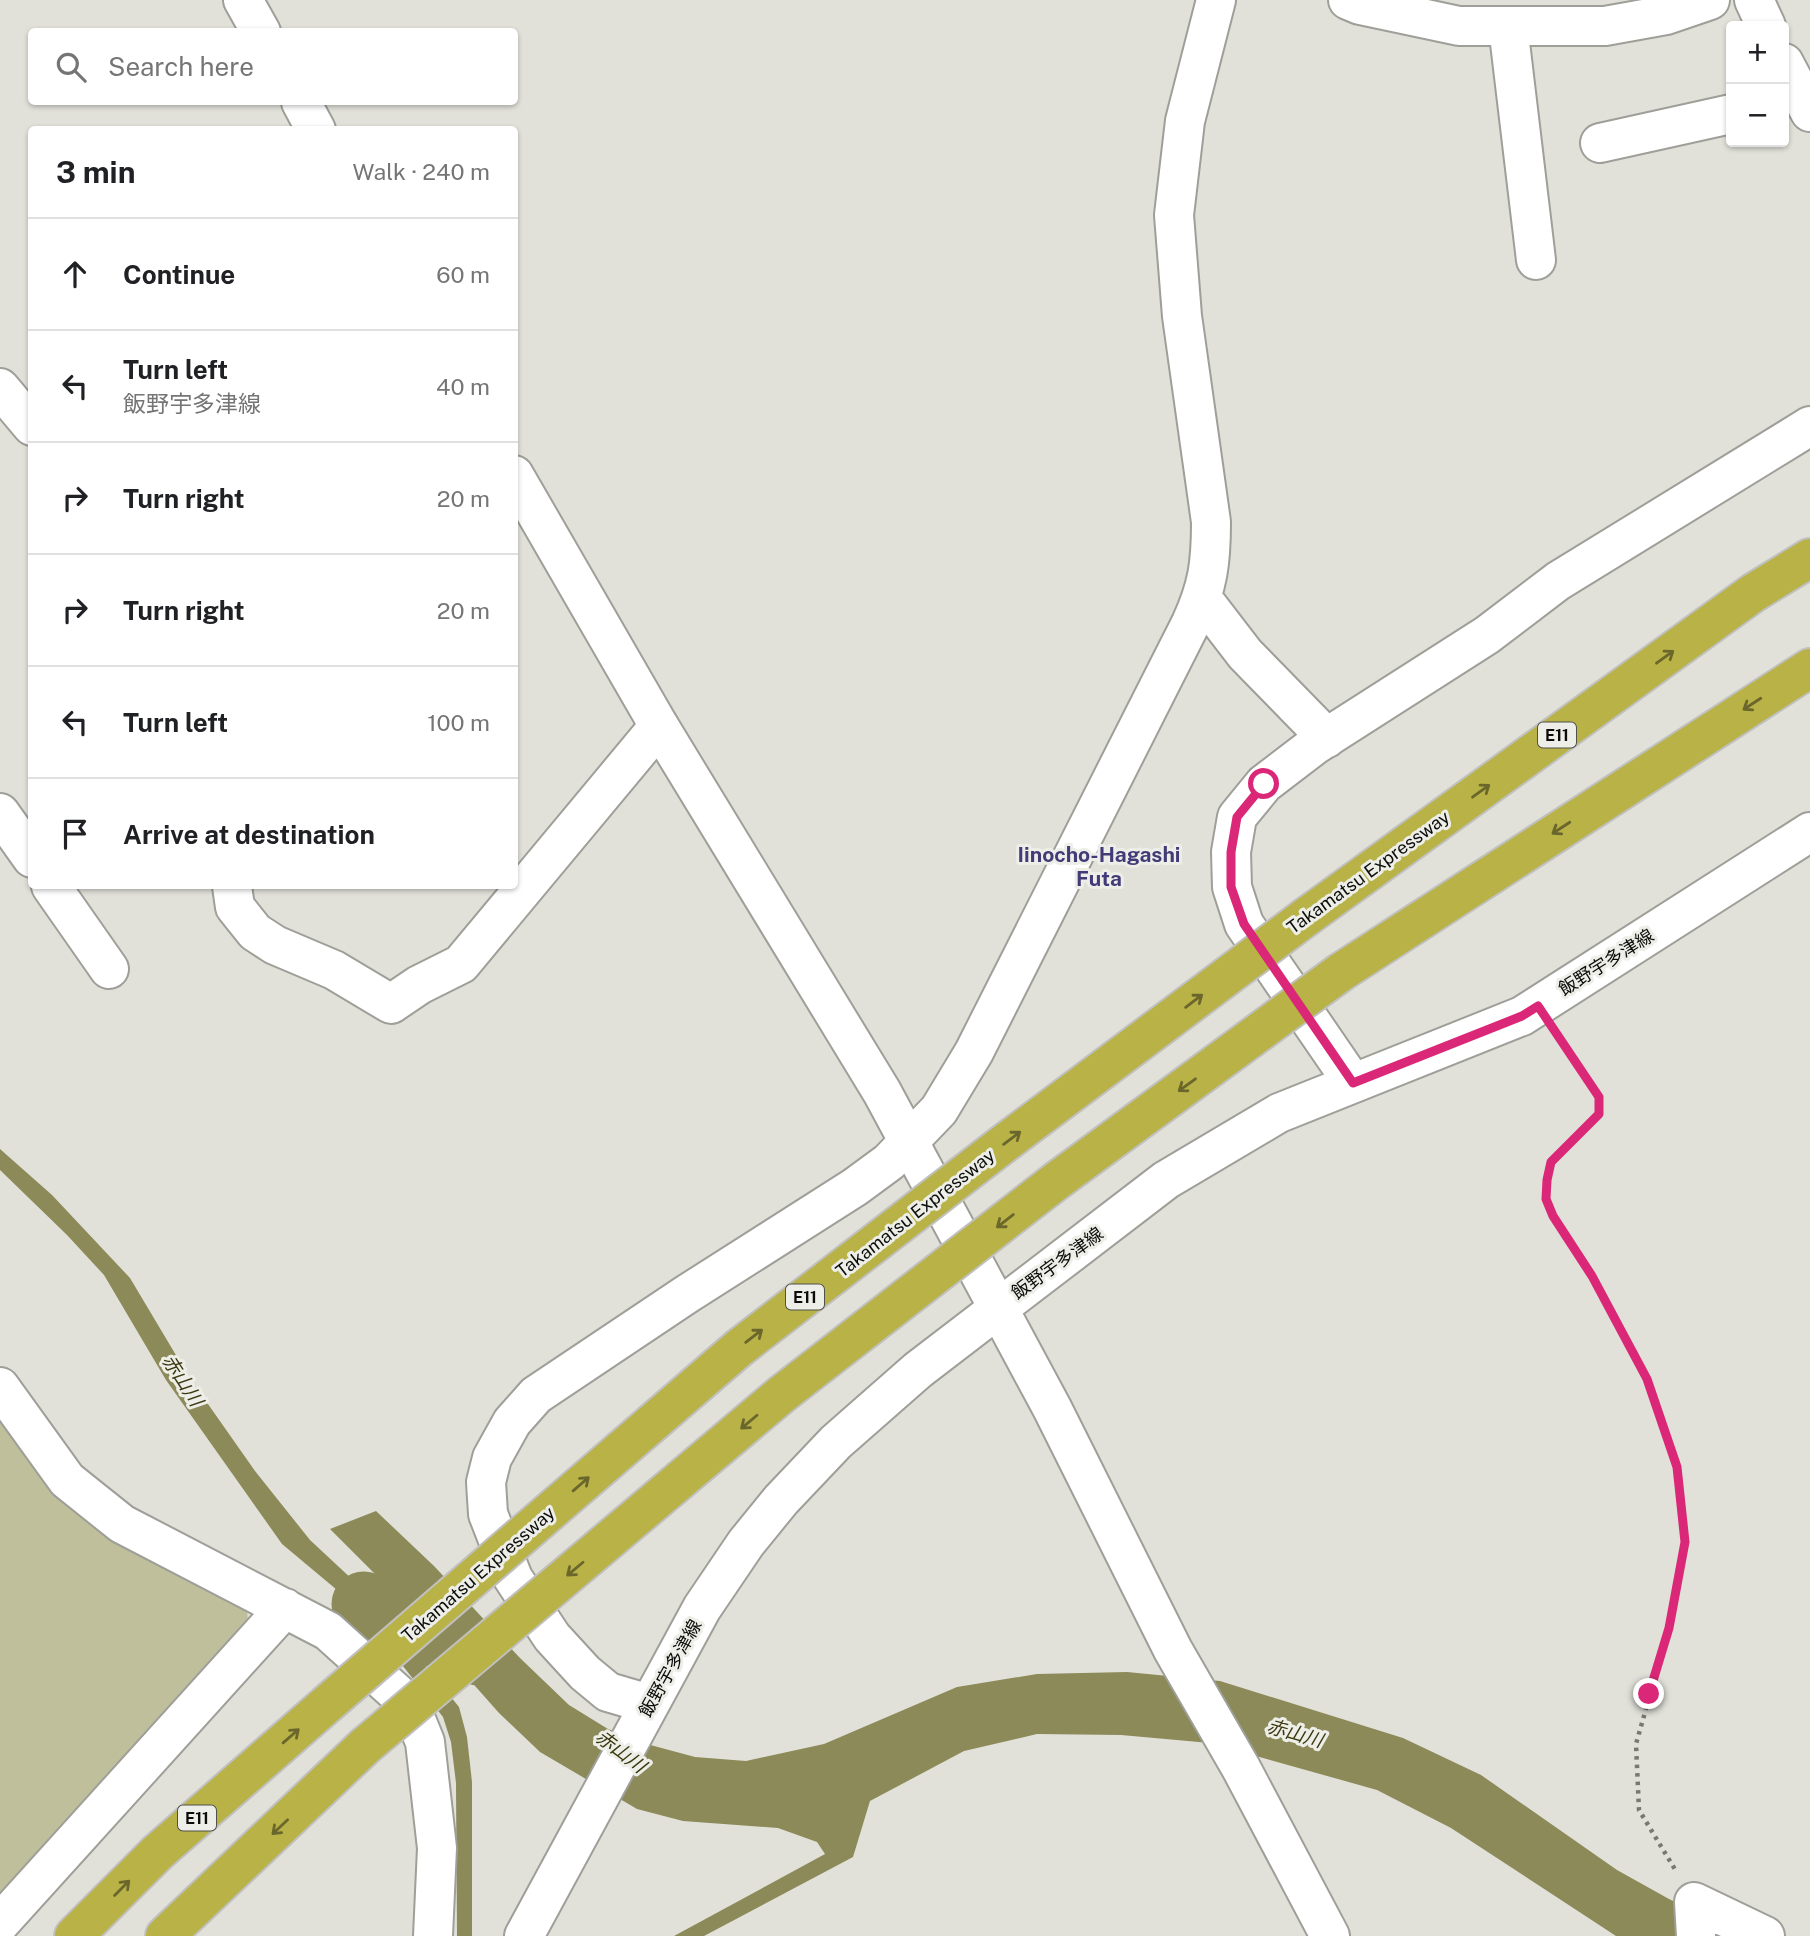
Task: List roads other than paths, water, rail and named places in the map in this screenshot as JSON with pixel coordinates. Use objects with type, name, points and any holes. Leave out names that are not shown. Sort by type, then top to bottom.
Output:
[{"type":"highway","name":"Takamatsu Expressway","points":[[74,1936],[158,1852],[739,1348],[1006,1142],[1306,917],[1753,593],[1810,558]]},
{"type":"highway","points":[[165,1936],[365,1746],[782,1394],[1055,1182],[1341,972],[1810,668]]},
{"type":"street","points":[[243,0],[259,28]]},
{"type":"street","points":[[645,1712],[608,1692],[585,1673],[552,1636],[513,1578],[488,1514],[486,1482],[492,1458],[512,1422],[536,1395],[687,1294],[855,1187],[889,1162],[939,1110],[974,1052],[1202,598],[1211,556],[1211,522],[1182,316],[1174,215],[1185,121],[1216,0]]},
{"type":"street","points":[[1348,0],[1360,5],[1459,26],[1605,26],[1666,15],[1710,0]]},
{"type":"street","points":[[1754,0],[1764,21]]},
{"type":"street","points":[[1508,26],[1536,260]]},
{"type":"street","points":[[1789,77],[1799,105]]},
{"type":"street","points":[[303,105],[314,126]]},
{"type":"street","points":[[1600,143],[1726,115]]},
{"type":"street","points":[[0,388],[28,421]]},
{"type":"street","points":[[1353,1083],[1244,924],[1231,887],[1231,852],[1237,817],[1264,784],[1327,738],[1487,635],[1558,581],[1810,426]]},
{"type":"street","points":[[518,482],[659,726],[882,1092],[1052,1408],[1173,1650],[1241,1768],[1330,1936]]},
{"type":"street","points":[[1202,598],[1245,654],[1327,738]]},
{"type":"street","points":[[232,889],[234,907],[255,932],[275,945],[334,970],[391,1004],[419,985],[461,964],[659,726]]},
{"type":"street","points":[[0,813],[28,852]]},
{"type":"street","name":"飯野宇多津線","points":[[524,1936],[702,1608],[746,1544],[781,1500],[836,1442],[918,1370],[1166,1180],[1279,1113],[1515,1019],[1810,832]]},
{"type":"street","points":[[53,889],[109,969]]},
{"type":"street","points":[[0,1387],[67,1480],[122,1524],[328,1631],[410,1705],[425,1742],[437,1848],[433,1936]]},
{"type":"street","points":[[0,1923],[285,1608]]},
{"type":"street","points":[[1695,1919],[1765,1936]]},
{"type":"water","points":[[0,1149],[52,1195],[130,1278],[189,1377],[255,1471],[310,1540],[369,1595],[459,1707],[467,1737],[472,1782],[472,1936],[457,1936],[456,1783],[451,1742],[443,1717],[355,1605],[282,1544],[166,1380],[104,1275],[0,1170]]},
{"type":"water","points":[[376,1511],[434,1566],[520,1658],[569,1705],[608,1729],[643,1743],[695,1757],[746,1761],[824,1744],[957,1687],[1037,1674],[1127,1672],[1220,1681],[1403,1738],[1481,1775],[1617,1870],[1669,1899],[1747,1936],[1616,1936],[1451,1828],[1377,1790],[1210,1743],[1121,1735],[1037,1734],[964,1751],[870,1801],[853,1857],[704,1936],[674,1936],[825,1854],[817,1842],[778,1828],[683,1821],[637,1809],[540,1752],[499,1713],[383,1582],[330,1529]]},
{"type":"waterway","name":"赤山川","points":[[364,1604],[479,1653]]},
{"type":"district","name":"Iinocho-Hagashi Futa","points":[[1099,866]]}]
